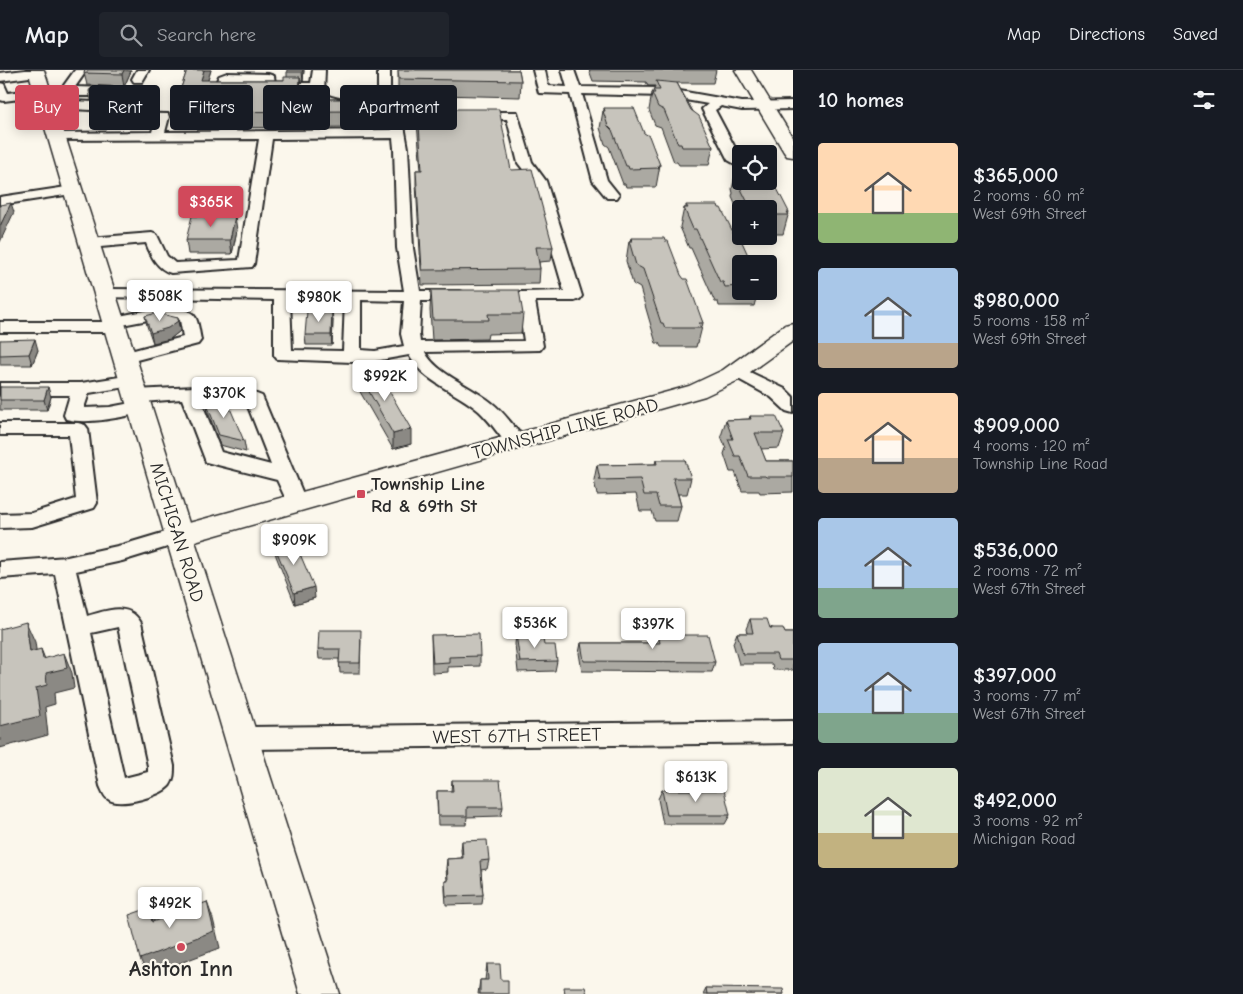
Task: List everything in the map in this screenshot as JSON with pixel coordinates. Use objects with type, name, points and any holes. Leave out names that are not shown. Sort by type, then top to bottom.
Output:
[{"type":"main road","points":[[743,70],[793,152]]},
{"type":"main road","name":"MICHIGAN ROAD","points":[[37,71],[42,85]]},
{"type":"main road","name":"MICHIGAN ROAD","points":[[55,130],[320,994]]},
{"type":"main road","name":"TOWNSHIP LINE ROAD","points":[[179,536],[208,526],[697,391],[737,371],[793,330]]},
{"type":"street","points":[[70,85],[81,70]]},
{"type":"street","points":[[316,85],[319,70]]},
{"type":"street","points":[[330,101],[375,102],[384,96],[384,70]]},
{"type":"street","points":[[539,70],[544,90],[663,92],[742,106],[764,106],[784,102],[793,120]]},
{"type":"street","points":[[568,70],[575,91],[586,111],[600,181],[612,195]]},
{"type":"street","points":[[0,77],[37,71]]},
{"type":"street","points":[[0,87],[4,97],[15,97]]},
{"type":"street","points":[[717,103],[708,109],[732,154]]},
{"type":"street","points":[[105,294],[413,296],[574,296],[539,181],[525,164],[512,115],[396,116],[404,190],[405,248],[413,296],[410,334],[414,348],[423,363],[435,374],[474,397],[487,408],[516,442]]},
{"type":"street","points":[[160,117],[163,117],[160,126]]},
{"type":"street","points":[[109,136],[111,130]]},
{"type":"street","points":[[157,136],[159,130]]},
{"type":"street","points":[[57,137],[399,134]]},
{"type":"street","points":[[237,295],[246,264],[266,135]]},
{"type":"street","points":[[0,201],[73,190]]},
{"type":"street","points":[[152,238],[160,225]]},
{"type":"street","points":[[152,238],[160,258],[171,268],[246,264]]},
{"type":"street","points":[[89,243],[152,238]]},
{"type":"street","points":[[209,295],[214,267]]},
{"type":"street","points":[[164,294],[170,311]]},
{"type":"street","points":[[282,295],[283,356],[375,356],[414,348],[534,346],[526,296]]},
{"type":"street","points":[[352,356],[353,295]]},
{"type":"street","points":[[0,327],[114,324],[170,311],[188,318],[192,340],[125,358]]},
{"type":"street","points":[[737,371],[774,391],[793,408]]},
{"type":"street","points":[[774,391],[793,384]]},
{"type":"street","points":[[0,389],[81,389],[136,395],[232,390],[255,400],[296,502]]},
{"type":"street","points":[[73,415],[81,389]]},
{"type":"street","points":[[189,393],[212,457],[285,475]]},
{"type":"street","points":[[0,415],[110,413],[136,395]]},
{"type":"street","points":[[0,429],[78,429],[87,503],[32,520],[0,521]]},
{"type":"street","points":[[0,570],[64,566],[122,553],[179,536]]},
{"type":"street","points":[[64,566],[77,627],[113,786],[117,791],[158,782],[161,777],[161,766],[129,623],[119,617],[77,627]]},
{"type":"street","name":"WEST 67TH STREET","points":[[242,738],[793,732]]},
{"type":"building","points":[[85,70],[124,70],[122,74],[84,73]]},
{"type":"building","points":[[187,70],[204,70],[201,80],[284,80],[284,77],[300,77],[300,85],[263,85],[263,112],[253,112],[253,85],[182,85]]},
{"type":"building","points":[[287,70],[303,70],[302,72],[287,72]]},
{"type":"building","points":[[398,70],[519,70],[521,81],[399,79]]},
{"type":"building","points":[[656,81],[677,83],[691,110],[699,116],[713,147],[682,147],[681,144],[678,144],[664,110],[658,107],[652,93],[655,93],[653,90],[660,90]]},
{"type":"building","points":[[330,99],[340,99],[340,111],[330,111]]},
{"type":"building","points":[[604,108],[634,108],[644,133],[649,136],[660,165],[658,165],[659,168],[629,169],[626,166],[612,130],[608,126],[603,111],[605,111]]},
{"type":"building","points":[[457,109],[499,109],[511,170],[532,169],[553,247],[536,247],[540,269],[422,270],[416,170],[422,170],[419,130],[457,130]]},
{"type":"building","points":[[777,189],[789,215],[777,215],[777,200],[746,200],[742,190]]},
{"type":"building","points":[[11,203],[0,226],[0,205]]},
{"type":"building","points":[[686,205],[718,205],[732,230],[732,245],[743,245],[748,255],[732,255],[732,287],[725,287],[723,282],[720,282],[696,229],[693,229],[684,208],[688,208]]},
{"type":"building","points":[[192,216],[235,216],[230,240],[186,240]]},
{"type":"building","points":[[631,238],[664,238],[665,241],[668,241],[681,275],[684,279],[687,279],[703,323],[699,323],[701,328],[665,328],[663,323],[661,323],[643,269],[636,265],[629,241],[632,241]]},
{"type":"building","points":[[431,290],[519,290],[523,314],[488,314],[489,320],[433,320]]},
{"type":"building","points":[[332,310],[331,335],[305,335],[307,311]]},
{"type":"building","points":[[157,313],[178,318],[178,321],[168,328],[151,333],[145,316]]},
{"type":"building","points":[[35,339],[29,354],[0,355],[0,340]]},
{"type":"building","points":[[377,370],[411,429],[393,434],[359,374]]},
{"type":"building","points":[[0,387],[48,387],[44,400],[0,400]]},
{"type":"building","points":[[219,399],[227,401],[244,441],[219,435],[206,402]]},
{"type":"building","points":[[750,416],[776,416],[784,433],[755,433],[766,461],[793,461],[793,477],[748,476],[740,456],[735,456],[728,439],[733,439],[726,420],[751,419]]},
{"type":"building","points":[[656,460],[685,460],[691,478],[673,478],[681,506],[659,506],[656,495],[644,495],[640,479],[600,480],[597,465],[657,464]]},
{"type":"building","points":[[294,540],[314,587],[294,593],[274,545]]},
{"type":"building","points":[[750,619],[767,619],[770,628],[783,628],[785,633],[793,633],[793,660],[778,660],[776,654],[743,654],[737,633],[753,633]]},
{"type":"building","points":[[26,622],[30,652],[41,649],[43,659],[64,653],[67,668],[46,673],[47,685],[36,688],[40,716],[0,726],[0,629]]},
{"type":"building","points":[[319,630],[361,630],[360,663],[339,663],[340,649],[318,649]]},
{"type":"building","points":[[542,633],[544,645],[555,645],[557,661],[520,662],[516,634]]},
{"type":"building","points":[[479,634],[480,656],[449,657],[449,662],[433,663],[431,635]]},
{"type":"building","points":[[658,635],[708,635],[715,662],[584,661],[581,643],[660,643]]},
{"type":"building","points":[[452,780],[500,780],[503,807],[467,807],[467,816],[438,816],[437,791],[453,791]]},
{"type":"building","points":[[662,790],[724,790],[730,815],[667,815]]},
{"type":"building","points":[[487,840],[489,860],[480,861],[483,895],[446,896],[445,881],[448,881],[447,859],[463,858],[462,841]]},
{"type":"building","points":[[207,902],[214,931],[140,959],[129,915],[149,908],[152,922]]},
{"type":"building","points":[[487,964],[500,964],[501,980],[508,980],[508,994],[480,994],[480,980],[488,980]]},
{"type":"building","points":[[564,987],[585,987],[587,994],[565,994]]},
{"type":"building","points":[[706,988],[783,989],[784,994],[707,994]]},
{"type":"place","name":"Township Line Rd & 69th St","points":[[361,494]]},
{"type":"place","name":"Ashton Inn","points":[[181,947]]}]
